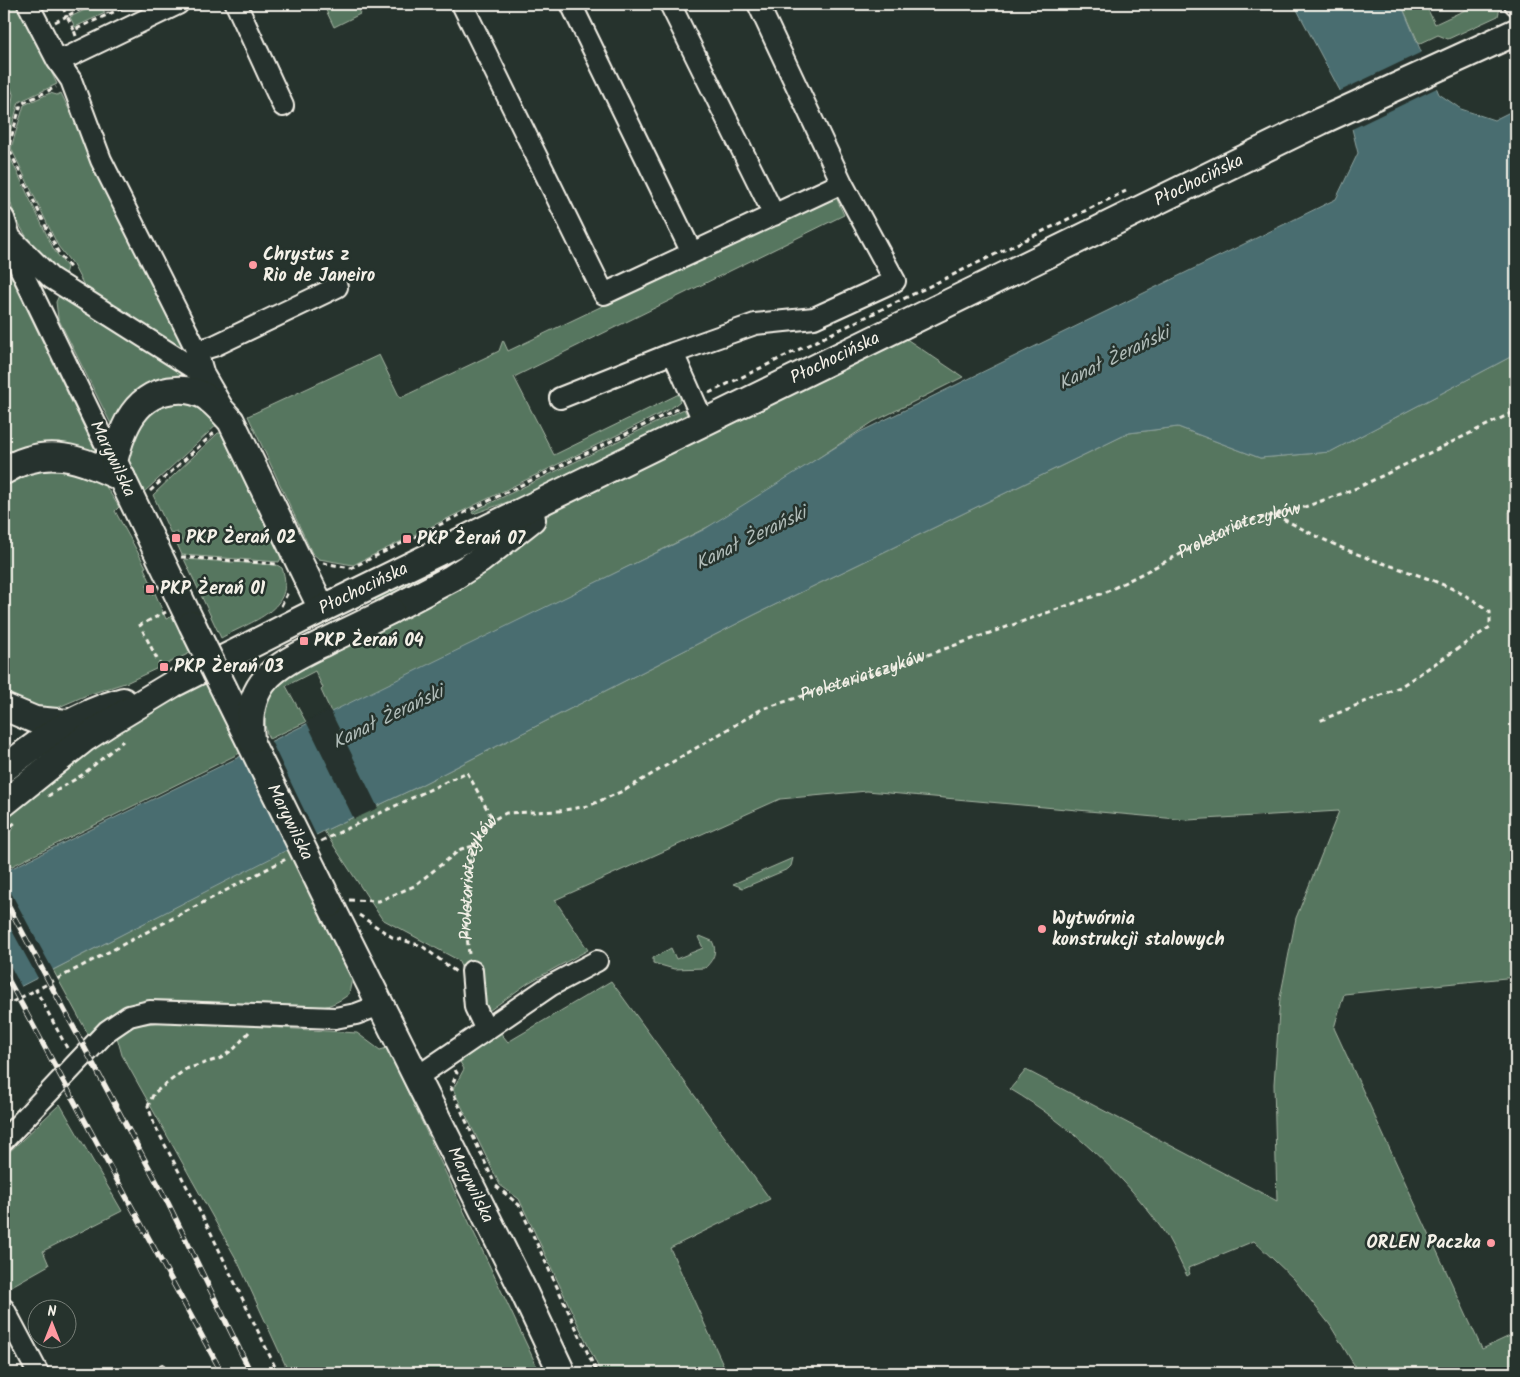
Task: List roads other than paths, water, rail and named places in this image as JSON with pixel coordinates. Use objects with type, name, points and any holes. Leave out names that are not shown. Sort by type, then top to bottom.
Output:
[{"type":"main road","name":"Płochocińska","points":[[11,812],[54,765],[76,731],[100,708],[322,609],[1321,121],[1516,32]]},
{"type":"main road","points":[[4,470],[28,459],[56,455],[118,470],[119,440],[126,423],[137,406],[156,393],[181,389],[208,397],[225,424],[322,609]]},
{"type":"main road","name":"Marywilska","points":[[118,470],[251,745],[338,902],[380,1005],[521,1286],[562,1373]]},
{"type":"main road","points":[[251,745],[250,725],[253,703],[270,674],[288,660],[452,578],[480,560],[568,489]]},
{"type":"main road","points":[[4,707],[35,720],[76,731]]},
{"type":"main road","name":"Płochocińska","points":[[5,760],[76,731]]},
{"type":"main road","points":[[4,794],[9,782],[5,760]]},
{"type":"street","points":[[28,4],[57,60],[71,80],[101,160],[197,350],[204,375],[225,424]]},
{"type":"street","points":[[57,60],[70,56],[178,4]]},
{"type":"street","points":[[236,4],[283,106]]},
{"type":"street","points":[[462,4],[604,294],[842,183]]},
{"type":"street","points":[[571,4],[692,253]]},
{"type":"street","points":[[670,4],[774,215]]},
{"type":"street","points":[[560,398],[673,353],[755,324],[814,318],[895,281],[842,183],[758,4]]},
{"type":"street","name":"Marywilska","points":[[4,218],[8,243],[118,470]]},
{"type":"street","points":[[8,243],[51,278],[204,375]]},
{"type":"street","points":[[197,350],[214,346],[337,287]]},
{"type":"street","points":[[673,353],[704,423]]},
{"type":"street","points":[[5,760],[54,765]]},
{"type":"street","points":[[417,1077],[550,986],[598,961]]},
{"type":"street","points":[[472,978],[475,1007],[486,1030]]},
{"type":"street","points":[[4,1140],[119,1022],[139,1013],[170,1010],[335,1018],[356,1014],[380,1005]]},
{"type":"street","points":[[4,1309],[38,1373]]},
{"type":"water","name":"Kanał Żerański","points":[[1294,4],[1401,4],[1439,94],[1461,109],[1494,120],[1516,109],[1516,354],[1330,452],[1260,458],[1178,427],[1129,433],[754,615],[413,789],[324,831],[4,995],[4,872],[703,530],[860,432],[1336,199],[1358,153],[1345,100]]},
{"type":"railway","points":[[4,898],[168,1203],[251,1373]]},
{"type":"railway","points":[[4,972],[222,1373]]},
{"type":"railway","points":[[162,1366],[166,1373]]},
{"type":"place","name":"Chrystus z Rio de Janeiro","points":[[253,265]]},
{"type":"place","name":"PKP Żerań 02","points":[[176,538]]},
{"type":"place","name":"PKP Żerań 07","points":[[407,539]]},
{"type":"place","name":"PKP Żerań 01","points":[[150,589]]},
{"type":"place","name":"PKP Żerań 04","points":[[304,641]]},
{"type":"place","name":"PKP Żerań 03","points":[[164,667]]},
{"type":"place","name":"Wytwórnia konstrukcji stalowych","points":[[1042,929]]},
{"type":"place","name":"ORLEN Paczka","points":[[1491,1243]]}]
